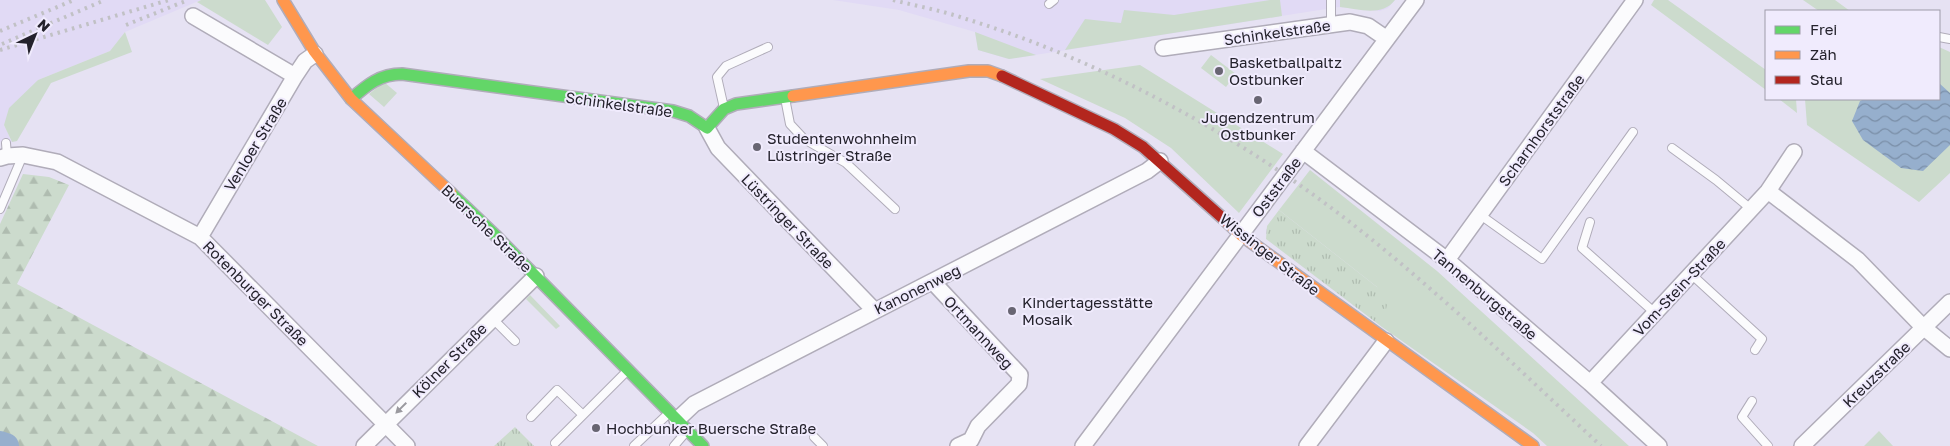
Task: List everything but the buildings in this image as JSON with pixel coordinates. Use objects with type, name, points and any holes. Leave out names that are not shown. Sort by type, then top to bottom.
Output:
[{"type":"street","name":"Buersche Straße","points":[[283,0],[315,54],[331,77],[351,99],[471,212],[704,446]]},
{"type":"street","name":"Oststraße","points":[[1083,446],[1416,0]]},
{"type":"street","name":"Scharnhorststraße","points":[[1446,260],[1635,0]]},
{"type":"street","points":[[193,16],[296,76]]},
{"type":"street","name":"Schinkelstraße","points":[[1163,48],[1350,22],[1368,26],[1387,39]]},
{"type":"street","name":"Venloer Straße","points":[[200,237],[305,61],[315,54]]},
{"type":"street","name":"Wissinger Straße","points":[[785,98],[969,71],[988,71],[1001,75],[1114,129],[1143,147],[1241,235],[1533,446]]},
{"type":"street","name":"Schinkelstraße","points":[[351,99],[374,79],[388,74],[402,74],[673,111],[690,116],[707,128]]},
{"type":"street","points":[[707,128],[724,109],[736,104],[785,98]]},
{"type":"street","name":"Lüstringer Straße","points":[[707,128],[718,148],[874,310]]},
{"type":"street","name":"Tannenburgstraße","points":[[1303,151],[1446,260],[1590,383],[1659,446]]},
{"type":"street","name":"Vom-Stein-Straße","points":[[1590,383],[1768,191],[1794,152]]},
{"type":"street","name":"Rotenburger Straße","points":[[4,153],[57,162],[200,237],[407,446]]},
{"type":"street","name":"Kanonenweg","points":[[678,421],[694,404],[874,310],[933,282],[1147,172],[1160,161]]},
{"type":"street","points":[[1768,191],[1858,260],[1923,327],[1950,349]]},
{"type":"street","name":"Kölner Straße","points":[[364,446],[385,423],[536,276]]},
{"type":"street","name":"Ortmannweg","points":[[933,282],[1020,375],[1019,384],[978,426],[971,440],[958,446]]},
{"type":"street","name":"Kreuzstraße","points":[[1802,446],[1950,302]]},
{"type":"street","points":[[1307,446],[1386,341]]},
{"type":"lane","points":[[1330,24],[1331,0]]},
{"type":"lane","points":[[724,109],[717,76],[726,66],[768,46]]},
{"type":"lane","points":[[785,98],[790,124],[804,139],[846,163],[895,209]]},
{"type":"lane","points":[[1479,214],[1542,259],[1633,132]]},
{"type":"lane","points":[[1672,148],[1716,180],[1751,209]]},
{"type":"lane","points":[[2,210],[23,156]]},
{"type":"lane","points":[[1590,222],[1582,248],[1655,313]]},
{"type":"lane","points":[[1691,274],[1762,339],[1755,350]]},
{"type":"lane","points":[[492,318],[515,341]]},
{"type":"lane","points":[[555,443],[628,370]]},
{"type":"lane","points":[[531,417],[557,390],[583,415]]},
{"type":"lane","points":[[1752,401],[1742,417],[1768,446]]},
{"type":"lane","points":[[634,446],[678,421]]},
{"type":"lane","points":[[674,446],[678,421]]},
{"type":"lane","points":[[814,437],[823,446]]},
{"type":"shaded area","points":[[0,0],[201,0],[125,32],[110,51],[38,80],[4,125],[12,142],[2,144],[0,141]]},
{"type":"shaded area","points":[[833,0],[1395,0],[1388,8],[1380,11],[1339,7],[1009,59],[978,50],[975,32],[899,10]]},
{"type":"green space","points":[[201,0],[265,0],[282,27],[268,45],[197,2]]},
{"type":"green space","points":[[1280,0],[1282,16],[1065,50],[1085,19],[1121,23],[1124,10],[1174,15]]},
{"type":"green space","points":[[1340,0],[1395,0],[1384,9],[1370,11],[1340,7]]},
{"type":"green space","points":[[1654,0],[1668,0],[1765,69],[1765,89],[1651,5]]},
{"type":"green space","points":[[1803,0],[1835,0],[1849,10],[1818,10]]},
{"type":"green space","points":[[125,32],[132,52],[51,83],[17,141],[12,142],[4,125],[9,108],[38,80],[110,51]]},
{"type":"green space","points":[[975,32],[1036,55],[1009,59],[978,50]]},
{"type":"green space","points":[[1940,47],[1950,52],[1950,173],[1919,202],[1807,125],[1805,100],[1940,100]]},
{"type":"green space","name":"Basketballpaltz Ostbunker","points":[[1211,55],[1236,74],[1226,87],[1201,68]]},
{"type":"green space","points":[[1140,65],[1283,154],[1239,213],[1171,148],[1125,118],[1040,79]]},
{"type":"green space","points":[[384,82],[397,93],[384,107],[369,94]]},
{"type":"green space","points":[[1780,100],[1796,100],[1797,113]]},
{"type":"green space","points":[[1310,170],[1437,271],[1629,446],[1547,446],[1533,433],[1382,327],[1377,287],[1279,210]]},
{"type":"green space","points":[[23,174],[49,177],[69,185],[17,284],[318,446],[11,446],[0,437],[0,224]]},
{"type":"green space","points":[[1279,210],[1377,287],[1387,305],[1382,327],[1266,239],[1267,226]]},
{"type":"green space","points":[[530,295],[560,326],[556,329],[526,299]]},
{"type":"green space","points":[[515,427],[534,446],[494,446]]},
{"type":"green space","points":[[1879,431],[1893,446],[1864,446]]},
{"type":"water","points":[[1940,84],[1950,93],[1950,145],[1923,171],[1901,168],[1863,140],[1852,121],[1860,101],[1940,100]]},
{"type":"waterway","points":[[0,444],[6,446]]},
{"type":"railway","points":[[0,31],[74,0]]},
{"type":"railway","points":[[2,44],[105,0]]},
{"type":"railway","points":[[0,50],[169,0]]},
{"type":"railway","points":[[126,25],[188,0]]},
{"type":"railway","points":[[893,0],[954,15],[1068,56],[1171,106],[1269,164],[1315,196],[1391,255],[1482,335],[1601,446]]},
{"type":"traffic: fast","points":[[351,99],[380,78],[402,74],[673,111],[689,116],[707,128],[724,109],[736,104],[793,96]]},
{"type":"traffic: fast","points":[[451,193],[495,235],[703,446]]},
{"type":"traffic: slow","points":[[283,0],[314,51],[351,99],[451,193]]},
{"type":"traffic: slow","points":[[793,96],[969,71],[988,71],[1002,76]]},
{"type":"traffic: slow","points":[[1227,222],[1241,235],[1533,446]]},
{"type":"traffic: jam","points":[[1002,76],[1114,129],[1143,147],[1227,222]]},
{"type":"place","name":"Basketballpaltz Ostbunker","points":[[1219,71]]},
{"type":"place","name":"Jugendzentrum Ostbunker","points":[[1258,100]]},
{"type":"place","name":"Studentenwohnheim Lüstringer Straße","points":[[757,147]]},
{"type":"place","name":"Kindertagesstätte Mosaik","points":[[1012,311]]},
{"type":"place","name":"Hochbunker Buersche Straße","points":[[596,428]]}]
